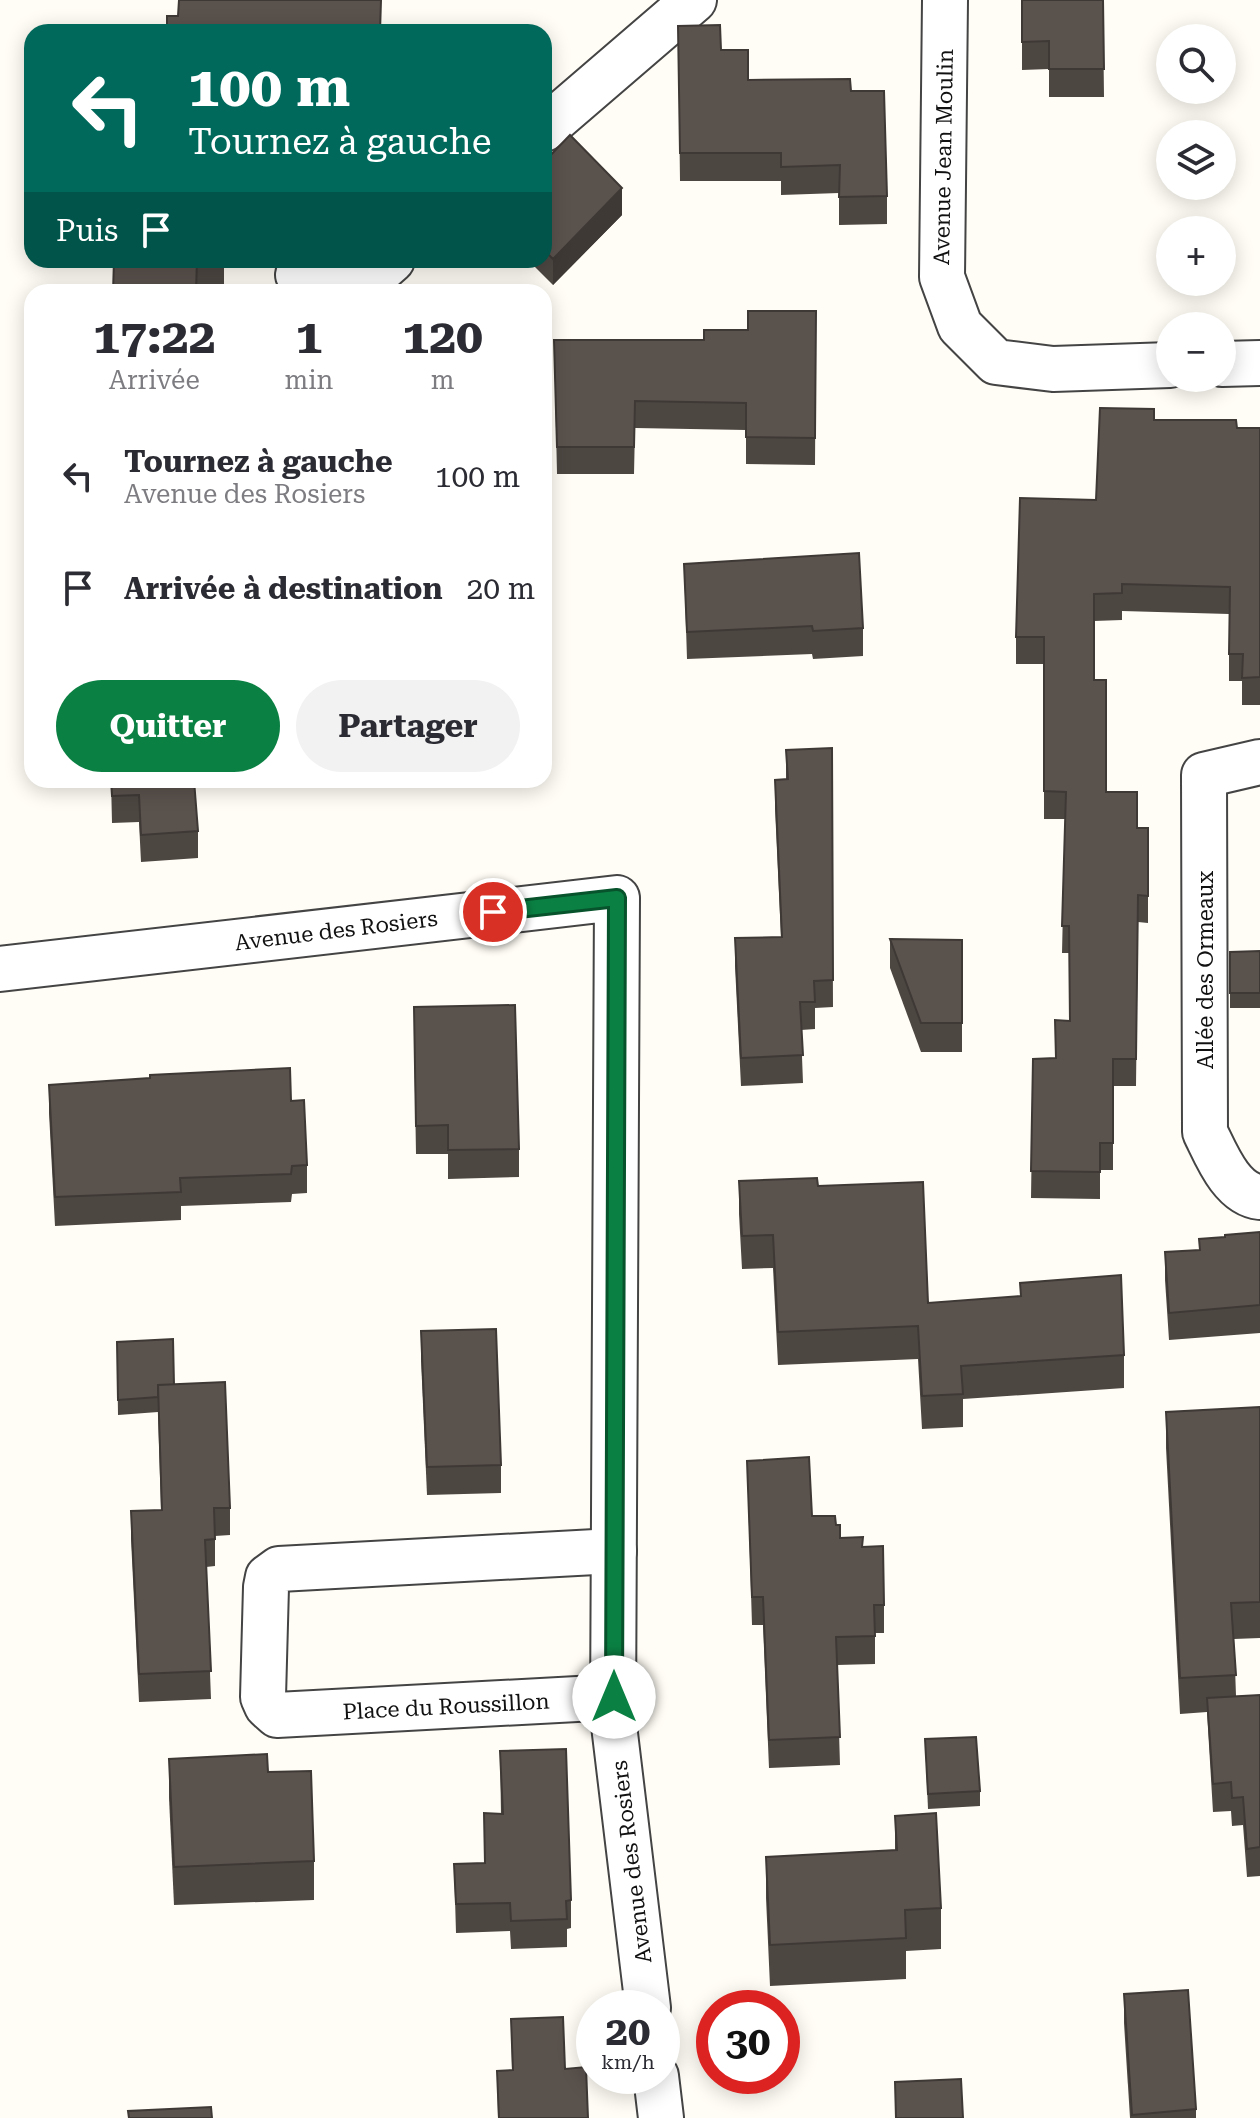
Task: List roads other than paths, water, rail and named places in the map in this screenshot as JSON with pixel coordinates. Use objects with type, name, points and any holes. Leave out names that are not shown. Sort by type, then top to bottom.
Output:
[{"type":"street","points":[[552,122],[694,0]]},
{"type":"street","name":"Avenue Jean Moulin","points":[[945,0],[942,277],[960,326],[996,362],[1053,369],[1156,365]]},
{"type":"street","points":[[298,275],[367,282],[383,268]]},
{"type":"street","points":[[1236,364],[1260,363]]},
{"type":"street","name":"Allée des Ormeaux","points":[[1260,762],[1204,775],[1205,1132],[1227,1177],[1254,1197],[1260,1197]]},
{"type":"street","name":"Avenue des Rosiers","points":[[0,969],[617,898],[613,1717],[646,1990]]},
{"type":"street","name":"Place du Roussillon","points":[[614,1551],[279,1569],[268,1577],[266,1587],[263,1697],[277,1715],[614,1697]]},
{"type":"street","points":[[658,2094],[661,2118]]}]
